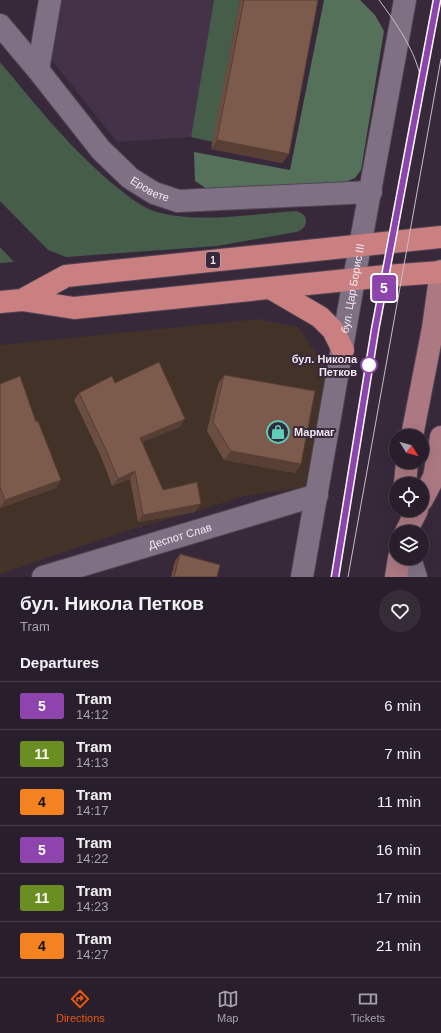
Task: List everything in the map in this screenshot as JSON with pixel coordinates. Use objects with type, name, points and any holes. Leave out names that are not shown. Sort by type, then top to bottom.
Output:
[{"type":"highway","name":"1","points":[[22,300],[66,276],[441,237]]},
{"type":"highway","name":"1","points":[[0,302],[22,300],[74,308],[272,289],[354,279],[441,272]]},
{"type":"highway","points":[[272,289],[320,317],[333,330],[343,350]]},
{"type":"main road","points":[[413,429],[433,328],[441,272]]},
{"type":"main road","points":[[429,487],[434,477],[441,437]]},
{"type":"main road","points":[[396,577],[398,565]]},
{"type":"street","points":[[38,70],[50,0]]},
{"type":"street","name":"бул. Цар Борис III","points":[[302,577],[405,0]]},
{"type":"street","name":"Еровете","points":[[0,25],[38,70],[101,150],[130,178],[154,193],[178,201],[371,192]]},
{"type":"street","name":"Деспот Слав","points":[[43,577],[317,495]]},
{"type":"street","points":[[412,565],[416,577]]},
{"type":"shaded area","points":[[61,0],[214,0],[191,137],[117,142],[50,58]]},
{"type":"shaded area","points":[[258,319],[298,327],[326,368],[308,487],[244,496],[126,531],[0,574],[0,345]]},
{"type":"green space","points":[[214,0],[240,0],[213,142],[191,137]]},
{"type":"green space","points":[[324,0],[360,0],[375,15],[384,31],[361,170],[355,178],[343,183],[207,189],[195,181],[194,152],[290,170]]},
{"type":"green space","points":[[0,62],[71,144],[118,188],[144,207],[169,215],[205,218],[296,211],[304,215],[306,218],[305,224],[296,232],[217,246],[66,257],[48,250],[0,201]]},
{"type":"green space","points":[[0,247],[14,262],[0,263]]},
{"type":"building","points":[[244,0],[318,0],[289,154],[217,140]]},
{"type":"building","points":[[159,362],[185,419],[140,438],[163,490],[197,482],[201,504],[143,515],[135,471],[118,479],[79,393],[112,376],[115,383]]},
{"type":"building","points":[[224,375],[315,391],[301,464],[231,451],[213,422]]},
{"type":"building","points":[[20,376],[36,422],[38,421],[61,480],[5,500],[0,487],[0,384]]},
{"type":"building","points":[[180,554],[220,565],[217,577],[174,577]]},
{"type":"tram line","points":[[379,0],[410,48],[415,58],[421,80]]},
{"type":"tram line","points":[[335,577],[375,330],[437,0]]},
{"type":"tram line","name":"5","points":[[335,577],[375,330],[393,241],[437,0]]},
{"type":"tram line","points":[[348,577],[441,59]]},
{"type":"place","name":"бул. Никола Петков","points":[[369,365]]},
{"type":"place","name":"Мармаг","points":[[278,432]]}]
